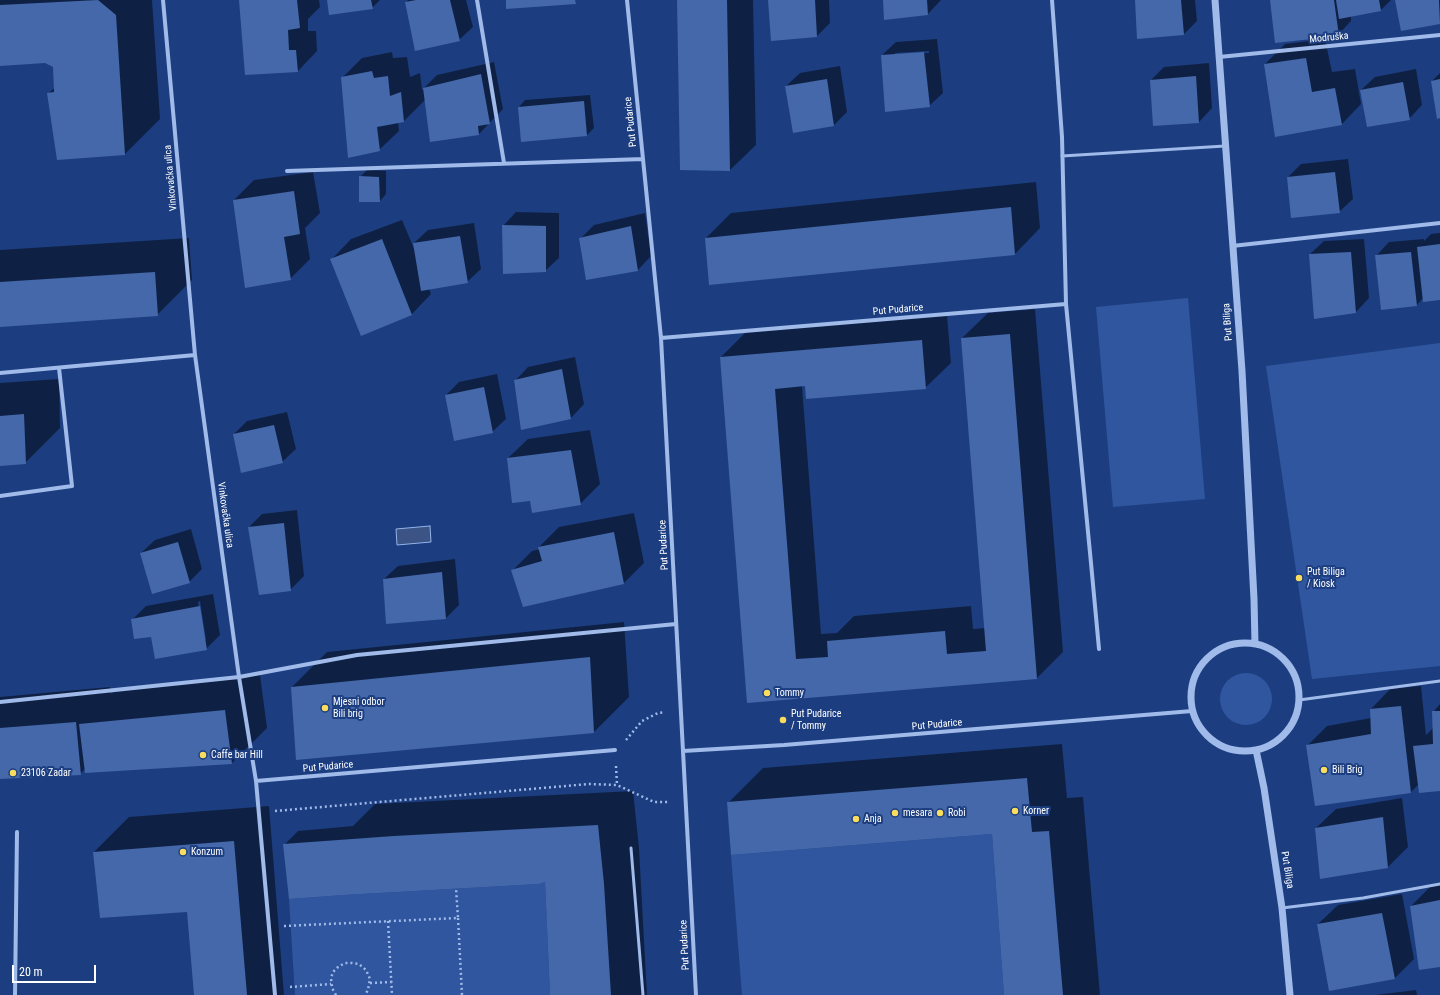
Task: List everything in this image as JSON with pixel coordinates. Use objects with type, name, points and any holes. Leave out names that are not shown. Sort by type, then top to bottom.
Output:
[{"type":"street","name":"Vinkovačka ulica","points":[[163,0],[195,355],[239,677],[256,781]]},
{"type":"street","points":[[477,0],[504,163]]},
{"type":"street","name":"Put Pudarice","points":[[627,0],[661,338],[696,995]]},
{"type":"street","points":[[1052,0],[1062,156],[1066,304],[1099,649]]},
{"type":"street","name":"Put Biliga","points":[[1215,0],[1242,371],[1255,644]]},
{"type":"street","name":"Modruška","points":[[1219,57],[1440,35]]},
{"type":"street","points":[[287,171],[643,159]]},
{"type":"street","points":[[1232,246],[1440,223]]},
{"type":"street","name":"Put Pudarice","points":[[661,338],[1066,304]]},
{"type":"street","points":[[0,373],[195,355]]},
{"type":"street","points":[[0,496],[72,486],[60,368]]},
{"type":"street","points":[[0,702],[239,677],[357,655],[676,624]]},
{"type":"street","points":[[1239,643],[1255,644],[1270,648],[1282,658],[1292,670],[1298,685],[1299,700],[1295,717],[1286,732],[1273,743],[1256,750],[1240,751],[1224,747],[1210,739],[1199,726],[1192,711],[1190,696],[1193,680],[1200,666],[1210,655],[1224,647],[1239,643]]},
{"type":"street","name":"Put Pudarice","points":[[683,751],[784,745],[1192,711]]},
{"type":"street","name":"Put Pudarice","points":[[256,781],[615,750]]},
{"type":"street","name":"Put Biliga","points":[[1256,750],[1264,788],[1282,908],[1290,995]]},
{"type":"street","points":[[256,781],[275,995]]},
{"type":"street","points":[[15,995],[17,832]]},
{"type":"lane","points":[[1062,156],[1225,146]]},
{"type":"lane","points":[[1299,700],[1440,681]]},
{"type":"lane","points":[[631,848],[643,995]]},
{"type":"lane","points":[[1282,908],[1363,898],[1440,884]]},
{"type":"path","points":[[617,785],[615,750],[642,721],[658,714],[680,709]]},
{"type":"path","points":[[259,813],[589,784],[617,785],[654,802],[686,803]]},
{"type":"path","points":[[456,888],[462,995]]},
{"type":"path","points":[[270,926],[458,918]]},
{"type":"path","points":[[388,921],[392,995]]},
{"type":"path","points":[[336,995],[331,984],[333,972],[345,963],[352,963],[359,964],[366,970],[370,979],[368,990],[365,995]]},
{"type":"path","points":[[370,983],[392,982]]},
{"type":"path","points":[[288,987],[331,984]]},
{"type":"shaded area","points":[[1188,298],[1205,499],[1113,507],[1096,307]]},
{"type":"shaded area","points":[[1440,343],[1440,666],[1312,679],[1266,366]]},
{"type":"shaded area","points":[[430,526],[431,542],[397,545],[396,529]]},
{"type":"shaded area","points":[[1246,673],[1256,675],[1264,681],[1270,689],[1272,699],[1270,709],[1264,717],[1256,723],[1246,725],[1236,723],[1228,717],[1222,709],[1220,699],[1222,689],[1228,681],[1236,675]]},
{"type":"shaded area","points":[[992,834],[1004,995],[742,995],[731,855]]},
{"type":"shaded area","points":[[545,882],[550,995],[295,995],[289,899],[539,884]]},
{"type":"building","points":[[98,0],[116,15],[125,155],[57,160],[47,93],[54,92],[53,67],[45,63],[0,66],[0,5]]},
{"type":"building","points":[[239,0],[297,0],[300,28],[288,30],[289,50],[296,50],[298,72],[245,75]]},
{"type":"building","points":[[327,0],[371,0],[373,9],[329,15]]},
{"type":"building","points":[[416,0],[450,0],[460,41],[415,51],[405,2]]},
{"type":"building","points":[[506,0],[575,0],[576,4],[506,9]]},
{"type":"building","points":[[677,0],[727,0],[730,171],[680,170]]},
{"type":"building","points":[[768,0],[815,0],[817,37],[771,41]]},
{"type":"building","points":[[883,0],[927,0],[928,15],[884,20]]},
{"type":"building","points":[[1135,0],[1181,0],[1184,35],[1137,39]]},
{"type":"building","points":[[1270,0],[1334,0],[1339,36],[1275,43]]},
{"type":"building","points":[[1336,0],[1379,0],[1381,11],[1339,19]]},
{"type":"building","points":[[1395,0],[1439,0],[1440,24],[1401,31]]},
{"type":"building","points":[[924,52],[930,107],[885,112],[881,55]]},
{"type":"building","points":[[1306,58],[1312,92],[1335,88],[1342,125],[1275,137],[1264,64]]},
{"type":"building","points":[[372,71],[374,78],[388,76],[390,96],[401,92],[404,122],[377,127],[380,151],[348,158],[341,77]]},
{"type":"building","points":[[481,74],[490,124],[478,126],[479,135],[430,142],[423,88]]},
{"type":"building","points":[[1196,76],[1199,123],[1153,126],[1150,80]]},
{"type":"building","points":[[827,79],[834,126],[793,133],[785,86]]},
{"type":"building","points":[[1440,79],[1440,118],[1437,119],[1431,81]]},
{"type":"building","points":[[1403,82],[1410,120],[1367,127],[1360,90]]},
{"type":"building","points":[[584,101],[587,136],[521,142],[518,107]]},
{"type":"building","points":[[1335,172],[1340,213],[1291,218],[1287,177]]},
{"type":"building","points":[[359,176],[379,177],[380,202],[359,202]]},
{"type":"building","points":[[294,191],[300,234],[284,237],[291,280],[245,288],[233,200]]},
{"type":"building","points":[[1011,207],[1015,255],[709,285],[705,238]]},
{"type":"building","points":[[502,225],[546,226],[546,272],[503,274]]},
{"type":"building","points":[[631,226],[638,271],[586,280],[579,238]]},
{"type":"building","points":[[460,236],[468,283],[421,291],[413,243]]},
{"type":"building","points":[[382,239],[412,315],[361,336],[330,259]]},
{"type":"building","points":[[1440,244],[1440,300],[1423,302],[1417,247]]},
{"type":"building","points":[[1351,252],[1356,313],[1314,319],[1309,254]]},
{"type":"building","points":[[1411,252],[1417,306],[1381,310],[1375,255]]},
{"type":"building","points":[[155,272],[158,316],[0,327],[0,282]]},
{"type":"building","points":[[1010,334],[1037,679],[747,703],[720,357],[922,340],[926,389],[806,399],[805,386],[775,389],[796,659],[828,657],[827,641],[945,631],[947,654],[986,651],[961,338]]},
{"type":"building","points":[[562,369],[571,419],[521,430],[514,380]]},
{"type":"building","points":[[484,387],[493,433],[454,441],[445,395]]},
{"type":"building","points":[[24,414],[26,464],[0,466],[0,416]]},
{"type":"building","points":[[274,425],[283,463],[241,473],[233,434]]},
{"type":"building","points":[[571,450],[581,505],[532,513],[530,501],[512,503],[507,458]]},
{"type":"building","points":[[284,523],[291,591],[259,595],[248,527]]},
{"type":"building","points":[[614,532],[624,584],[523,607],[511,570],[542,561],[538,547]]},
{"type":"building","points":[[178,542],[190,583],[152,594],[140,553]]},
{"type":"building","points":[[442,572],[446,619],[386,624],[383,579]]},
{"type":"building","points":[[200,606],[207,650],[155,659],[151,637],[134,639],[131,619]]},
{"type":"building","points":[[590,657],[594,733],[296,760],[291,687]]},
{"type":"building","points":[[1401,706],[1411,793],[1315,806],[1306,745],[1371,734],[1370,709]]},
{"type":"building","points":[[225,710],[232,764],[85,773],[79,724]]},
{"type":"building","points":[[1432,711],[1440,711],[1440,791],[1419,793],[1413,746],[1433,744]]},
{"type":"building","points":[[76,722],[81,775],[0,779],[0,728]]},
{"type":"building","points":[[1027,778],[1032,832],[1049,831],[1063,995],[1004,995],[992,834],[731,855],[727,802]]},
{"type":"building","points":[[1383,817],[1388,868],[1320,879],[1315,828]]},
{"type":"building","points":[[598,825],[604,884],[611,995],[550,995],[545,882],[539,884],[289,899],[283,844],[394,836]]},
{"type":"building","points":[[234,841],[247,995],[194,995],[187,912],[100,918],[93,852]]},
{"type":"building","points":[[1440,900],[1440,967],[1419,970],[1410,906]]},
{"type":"building","points":[[1382,913],[1395,979],[1329,991],[1317,924]]},
{"type":"place","name":"Put Biliga / Kiosk","points":[[1299,578]]},
{"type":"place","name":"Tommy","points":[[767,693]]},
{"type":"place","name":"Mjesni odbor Bili brig","points":[[325,708]]},
{"type":"place","name":"Put Pudarice / Tommy","points":[[783,720]]},
{"type":"place","name":"Caffe bar Hill","points":[[203,755]]},
{"type":"place","name":"Bili Brig","points":[[1324,770]]},
{"type":"place","name":"23106 Zadar","points":[[13,773]]},
{"type":"place","name":"Korner","points":[[1015,811]]},
{"type":"place","name":"mesara","points":[[895,813]]},
{"type":"place","name":"Robi","points":[[940,813]]},
{"type":"place","name":"Anja","points":[[856,819]]},
{"type":"place","name":"Konzum","points":[[183,852]]}]
